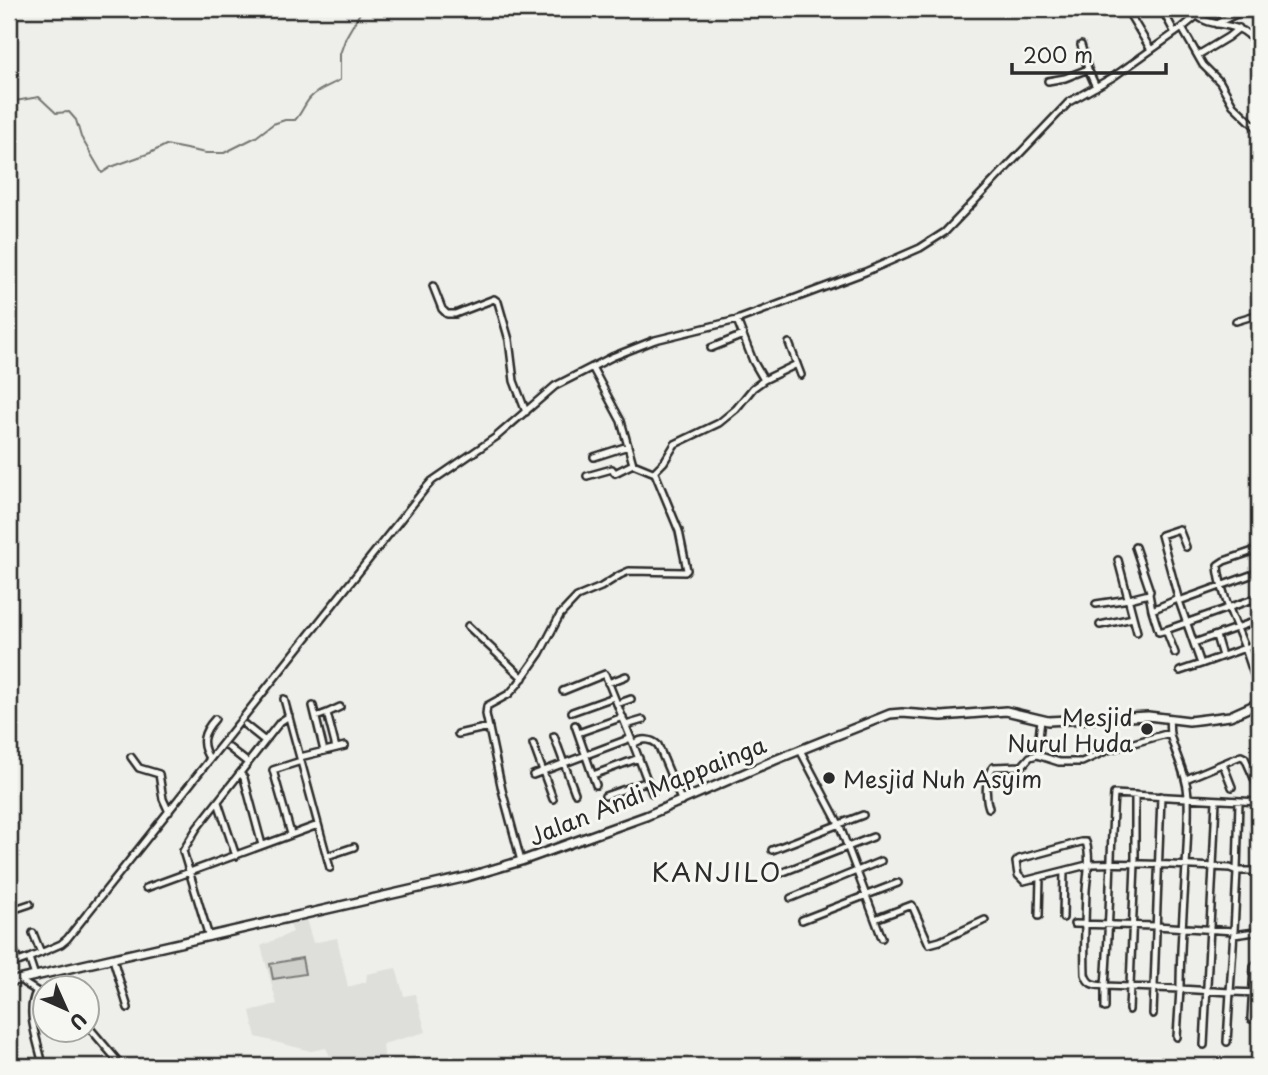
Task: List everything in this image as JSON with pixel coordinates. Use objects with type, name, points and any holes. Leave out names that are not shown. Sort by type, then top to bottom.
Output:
[{"type":"main road","name":"Jalan Andi Mappainga","points":[[44,974],[461,879],[521,861],[682,802],[890,714],[937,716],[1006,711],[1041,720],[1148,716],[1189,721],[1230,716],[1259,703]]},
{"type":"main road","name":"Jalan Andi Mappainga","points":[[9,982],[32,977]]},
{"type":"street","points":[[1161,9],[1175,33]]},
{"type":"street","points":[[1191,9],[1196,16],[1216,24],[1239,28],[1250,35],[1259,52]]},
{"type":"street","points":[[9,961],[18,962],[29,958],[67,939],[427,486],[496,437],[555,386],[612,357],[655,340],[737,320],[865,272],[939,237],[1069,102],[1151,50],[1205,9]]},
{"type":"street","points":[[1216,24],[1246,9]]},
{"type":"street","points":[[1130,15],[1151,50]]},
{"type":"street","points":[[1182,28],[1205,68],[1220,82],[1233,104],[1259,130]]},
{"type":"street","points":[[1198,55],[1227,39],[1239,28]]},
{"type":"street","points":[[1250,35],[1259,31]]},
{"type":"street","points":[[1081,45],[1096,87]]},
{"type":"street","points":[[1048,81],[1088,69]]},
{"type":"street","points":[[433,286],[442,309],[447,314],[455,314],[494,299],[498,302],[509,340],[514,381],[526,412]]},
{"type":"street","points":[[1236,321],[1259,314]]},
{"type":"street","points":[[737,320],[753,361],[764,380]]},
{"type":"street","points":[[711,348],[743,335]]},
{"type":"street","points":[[789,343],[801,375]]},
{"type":"street","points":[[655,471],[675,444],[719,424],[753,388],[797,364]]},
{"type":"street","points":[[593,367],[621,421],[633,464],[655,471]]},
{"type":"street","points":[[594,457],[628,446]]},
{"type":"street","points":[[587,477],[612,469],[615,473],[633,464]]},
{"type":"street","points":[[521,861],[485,711],[487,706],[509,694],[523,678],[560,615],[577,597],[629,571],[674,573],[687,570],[679,531],[655,471]]},
{"type":"street","points":[[1186,547],[1179,529],[1161,535],[1178,600],[1201,664]]},
{"type":"street","points":[[1135,547],[1150,591],[1152,610],[1159,632],[1259,597]]},
{"type":"street","points":[[1259,549],[1220,563],[1218,568],[1259,690]]},
{"type":"street","points":[[1118,560],[1137,632]]},
{"type":"street","points":[[1152,610],[1259,572]]},
{"type":"street","points":[[1096,604],[1149,594]]},
{"type":"street","points":[[1100,625],[1133,618]]},
{"type":"street","points":[[1194,643],[1259,621]]},
{"type":"street","points":[[468,626],[523,678]]},
{"type":"street","points":[[1166,629],[1175,653]]},
{"type":"street","points":[[1216,636],[1222,656]]},
{"type":"street","points":[[1180,671],[1259,643]]},
{"type":"street","points":[[563,691],[605,674],[652,793]]},
{"type":"street","points":[[608,683],[626,676]]},
{"type":"street","points":[[572,712],[614,697]]},
{"type":"street","points":[[284,699],[330,868]]},
{"type":"street","points":[[617,704],[631,699]]},
{"type":"street","points":[[313,706],[324,751]]},
{"type":"street","points":[[316,717],[340,707]]},
{"type":"street","points":[[327,713],[336,748]]},
{"type":"street","points":[[209,937],[183,851],[185,844],[281,721],[289,716]]},
{"type":"street","points":[[578,733],[623,717]]},
{"type":"street","points":[[1169,718],[1170,733],[1186,779],[1188,798],[1177,1037]]},
{"type":"street","points":[[210,759],[204,749],[204,736],[215,719]]},
{"type":"street","points":[[626,724],[643,720]]},
{"type":"street","points":[[1037,755],[1041,720]]},
{"type":"street","points":[[245,725],[265,741]]},
{"type":"street","points":[[575,725],[596,785]]},
{"type":"street","points":[[458,734],[489,727]]},
{"type":"street","points":[[989,808],[986,800],[988,774],[993,767],[1022,766],[1028,758],[1037,755],[1059,762],[1082,762],[1108,750],[1170,733]]},
{"type":"street","points":[[554,736],[575,793]]},
{"type":"street","points":[[533,775],[631,738]]},
{"type":"street","points":[[634,746],[640,740],[652,740],[658,745],[682,802]]},
{"type":"street","points":[[533,744],[553,799]]},
{"type":"street","points":[[291,834],[273,770],[345,746]]},
{"type":"street","points":[[228,747],[248,763]]},
{"type":"street","points":[[800,750],[839,824],[882,938]]},
{"type":"street","points":[[1186,779],[1241,756],[1244,757],[1257,785]]},
{"type":"street","points":[[131,757],[139,768],[159,774],[163,799],[169,812]]},
{"type":"street","points":[[593,775],[639,758]]},
{"type":"street","points":[[1223,764],[1232,787]]},
{"type":"street","points":[[240,773],[244,778],[262,845]]},
{"type":"street","points":[[606,796],[648,781]]},
{"type":"street","points":[[1105,1008],[1114,794],[1259,802]]},
{"type":"street","points":[[1129,1010],[1135,795]]},
{"type":"street","points":[[1153,1014],[1161,796]]},
{"type":"street","points":[[1204,1045],[1216,800]]},
{"type":"street","points":[[1227,1042],[1239,801]]},
{"type":"street","points":[[218,802],[236,856]]},
{"type":"street","points":[[772,850],[863,815]]},
{"type":"street","points":[[146,888],[318,825]]},
{"type":"street","points":[[781,873],[873,838]]},
{"type":"street","points":[[1256,993],[1090,984],[1084,955],[1087,865],[1088,847],[1086,842],[1017,861],[1018,875],[1027,881],[1087,865],[1111,863],[1259,871]]},
{"type":"street","points":[[327,856],[354,847]]},
{"type":"street","points":[[790,898],[881,861]]},
{"type":"street","points":[[1063,918],[1065,871]]},
{"type":"street","points":[[1039,916],[1040,877]]},
{"type":"street","points":[[802,920],[898,883]]},
{"type":"street","points":[[9,911],[30,904]]},
{"type":"street","points":[[875,919],[912,905],[929,944],[940,942],[985,920]]},
{"type":"street","points":[[1074,924],[1255,932]]},
{"type":"street","points":[[33,933],[41,953]]},
{"type":"street","points":[[9,936],[18,962]]},
{"type":"street","points":[[29,958],[34,974]]},
{"type":"street","points":[[113,959],[128,1008]]},
{"type":"street","points":[[1251,1019],[1256,993],[1254,967],[1259,960]]},
{"type":"street","points":[[21,980],[32,989]]},
{"type":"street","points":[[102,1043],[121,1066]]},
{"type":"street","points":[[39,1044],[43,1066]]},
{"type":"shaded area","points":[[306,919],[313,943],[337,938],[348,987],[366,982],[367,974],[396,968],[404,996],[415,994],[426,1032],[383,1044],[385,1066],[330,1056],[326,1048],[311,1051],[256,1037],[250,1011],[277,1004],[261,946],[293,932],[289,922]]},
{"type":"shaded area","points":[[302,958],[305,974],[273,979],[270,964]]},
{"type":"waterway","points":[[9,102],[39,97],[56,113],[69,112],[76,120],[81,137],[102,173],[166,145],[206,153],[224,153],[256,137],[273,124],[295,120],[314,94],[340,80],[340,54],[346,37],[360,13],[369,9]]},
{"type":"place","name":"Mesjid Nurul Huda","points":[[1147,729]]},
{"type":"place","name":"Mesjid Nuh Asyim","points":[[829,778]]},
{"type":"district","name":"KANJILO","points":[[717,871]]}]
